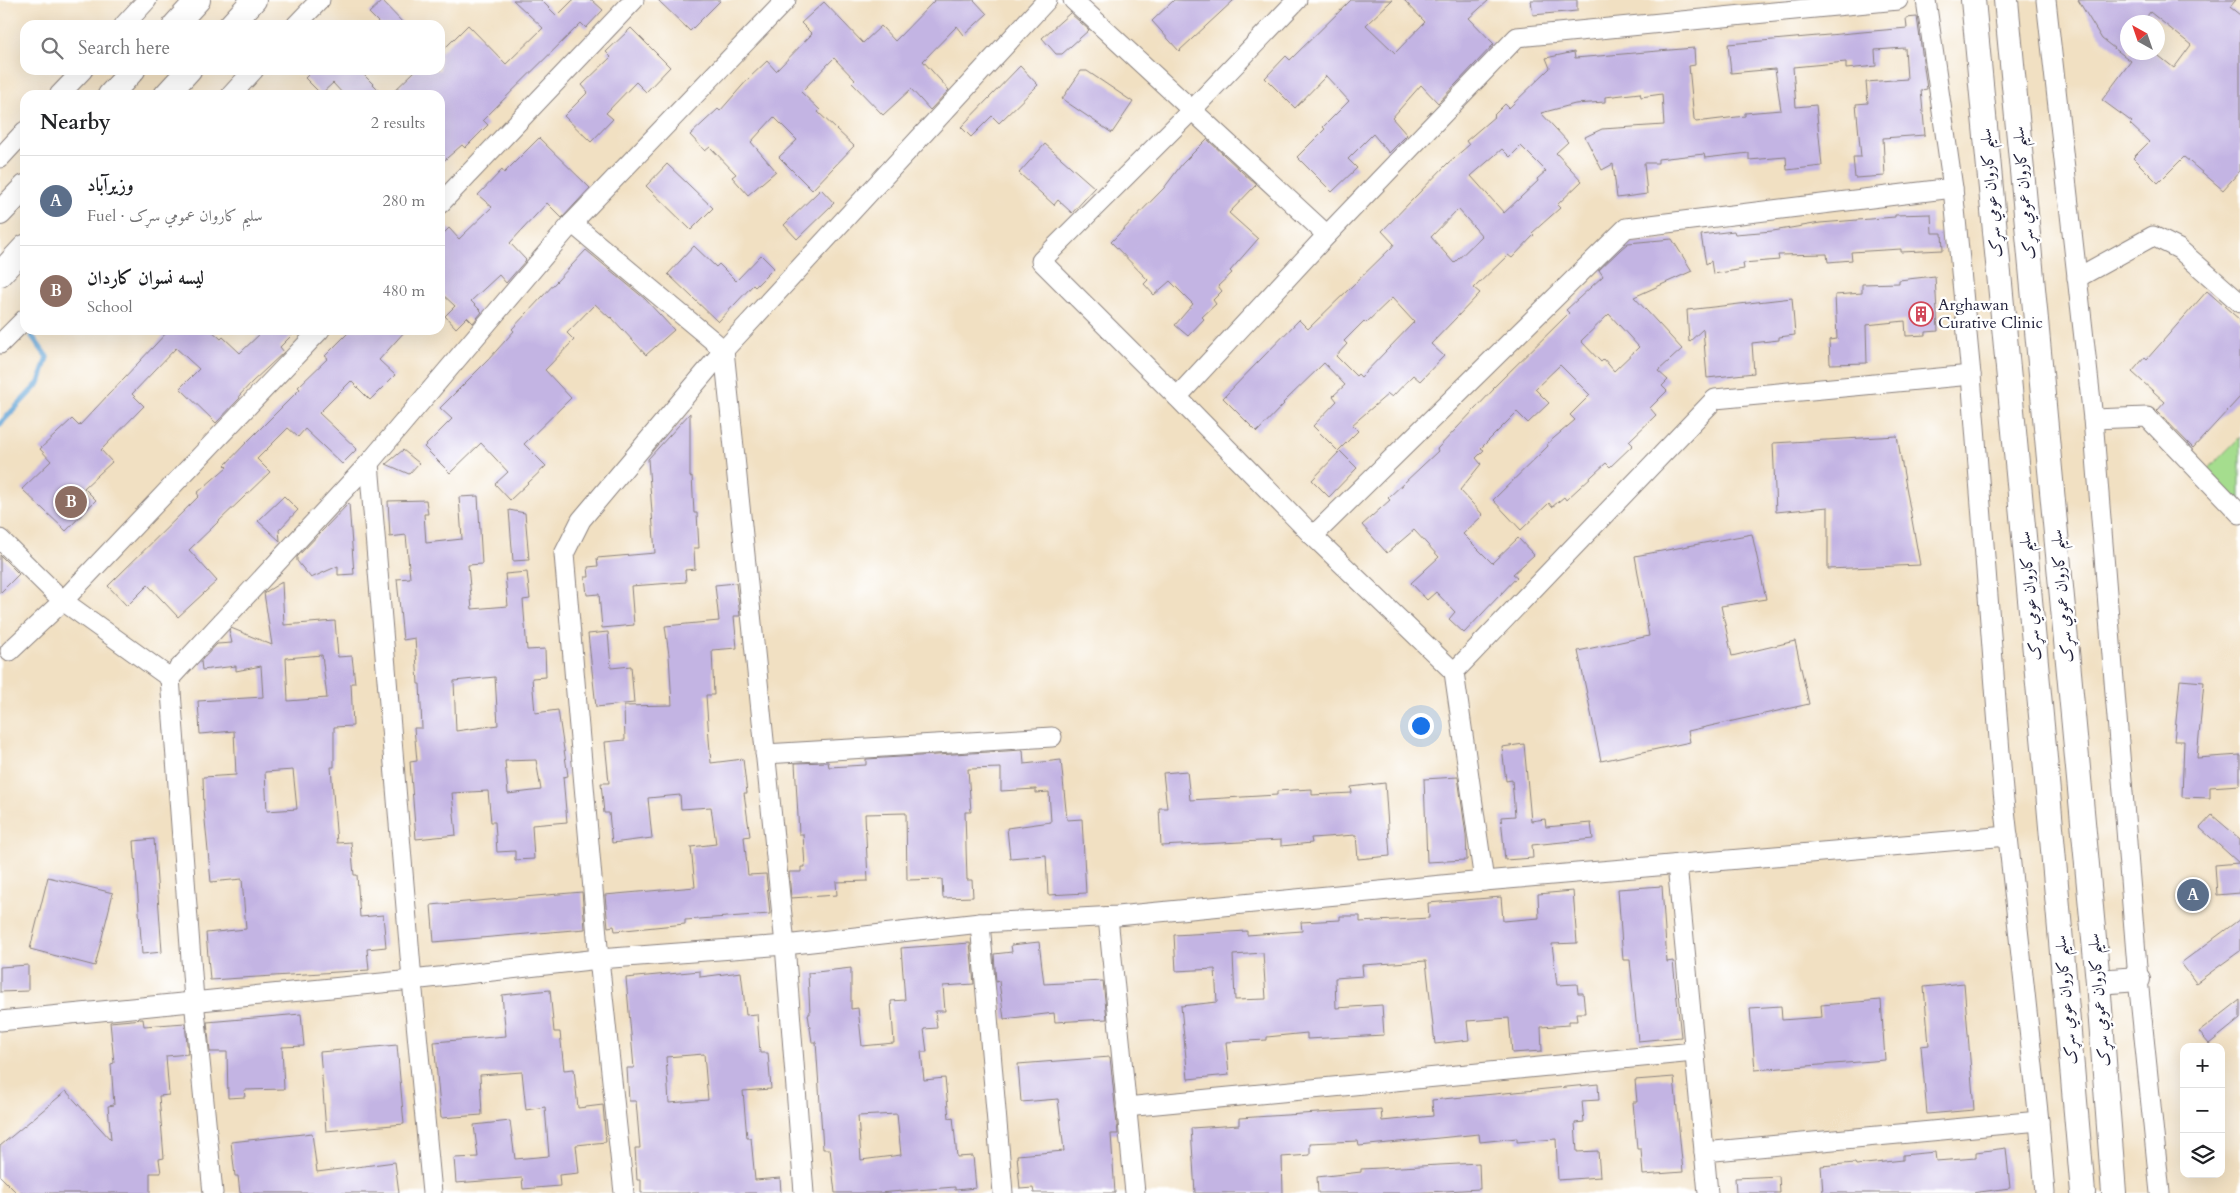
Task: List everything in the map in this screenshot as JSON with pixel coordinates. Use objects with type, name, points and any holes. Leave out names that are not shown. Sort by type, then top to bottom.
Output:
[{"type":"main road","points":[[180,20],[198,0]]},
{"type":"main road","points":[[236,20],[254,0]]},
{"type":"main road","name":"سلیم کاروان عومي سړک","points":[[1973,0],[2044,747],[2082,1193]]},
{"type":"main road","name":"سلیم کاروان عمومي سړک","points":[[2006,0],[2098,982],[2114,1193]]},
{"type":"main road","points":[[115,90],[128,75]]},
{"type":"main road","points":[[171,90],[184,75]]},
{"type":"main road","points":[[0,213],[20,191]]},
{"type":"main road","points":[[0,274],[20,252]]},
{"type":"main road","points":[[2044,747],[2076,749]]},
{"type":"main road","points":[[2098,982],[2138,979]]},
{"type":"street","points":[[129,20],[147,0]]},
{"type":"street","points":[[301,20],[320,0]]},
{"type":"street","points":[[445,199],[634,0]]},
{"type":"street","points":[[213,1193],[194,1000],[170,678],[369,463],[572,223],[786,0]]},
{"type":"street","points":[[624,1193],[599,959],[564,554],[581,520],[724,350],[1047,0]]},
{"type":"street","points":[[1073,0],[1327,235]]},
{"type":"street","points":[[1297,0],[1191,111],[1041,261],[1313,536],[1454,672],[1484,881]]},
{"type":"street","points":[[1177,397],[1327,235],[1517,37],[1898,0]]},
{"type":"street","points":[[1926,0],[1953,188],[1971,375],[2008,836],[2045,1193]]},
{"type":"street","points":[[2046,0],[2093,420],[2138,979],[2160,1193]]},
{"type":"street","points":[[64,90],[78,75]]},
{"type":"street","points":[[236,90],[249,75]]},
{"type":"street","points":[[0,158],[20,136]]},
{"type":"street","points":[[1313,536],[1626,228],[1953,188]]},
{"type":"street","points":[[572,223],[724,350],[785,945],[804,1193]]},
{"type":"street","points":[[2077,278],[2153,236],[2179,249],[2240,303]]},
{"type":"street","points":[[0,344],[20,324]]},
{"type":"street","points":[[10,651],[62,601],[315,335]]},
{"type":"street","points":[[1454,672],[1715,399],[1971,375]]},
{"type":"street","points":[[2093,420],[2147,417],[2240,514]]},
{"type":"street","points":[[369,463],[412,980],[432,1193]]},
{"type":"street","points":[[0,539],[62,601],[170,678]]},
{"type":"street","points":[[765,754],[1052,737]]},
{"type":"street","points":[[0,1020],[412,980],[599,959],[785,945],[980,923],[1108,917],[1484,881],[2008,836]]},
{"type":"street","points":[[1676,864],[1708,1193]]},
{"type":"street","points":[[1108,917],[1135,1193]]},
{"type":"street","points":[[980,923],[1003,1193]]},
{"type":"street","points":[[1126,1107],[1694,1052]]},
{"type":"street","points":[[1704,1152],[2039,1121]]},
{"type":"green space","points":[[2240,437],[2240,508],[2204,473]]},
{"type":"building","points":[[513,0],[541,0],[557,16],[573,0],[592,0],[603,10],[586,28],[581,23],[483,120],[488,125],[465,148],[462,145],[445,160],[445,90],[395,90],[411,75],[445,75],[445,48],[468,25],[506,64],[543,28]]},
{"type":"building","points":[[658,0],[721,0],[690,31]]},
{"type":"building","points":[[935,0],[974,0],[987,14],[964,35],[957,26],[923,61],[949,90],[930,110],[911,89],[883,115],[852,83],[855,80],[834,58],[801,92],[820,110],[818,112],[854,146],[812,190],[779,157],[797,140],[774,117],[751,142],[776,171],[748,195],[732,177],[736,174],[710,147],[705,151],[690,135],[718,109],[720,111],[767,61],[776,71],[812,34],[801,23],[824,2],[863,43],[881,26],[895,41]]},
{"type":"building","points":[[1174,0],[1234,0],[1179,51],[1152,21]]},
{"type":"building","points":[[1351,0],[1392,0],[1366,25],[1395,53],[1425,22],[1404,0],[1489,0],[1469,18],[1494,44],[1438,103],[1421,85],[1392,118],[1407,135],[1389,153],[1373,134],[1348,159],[1357,168],[1332,192],[1297,157],[1349,101],[1326,76],[1295,108],[1265,78],[1286,56],[1290,60]]},
{"type":"building","points":[[1531,0],[1577,0],[1577,11],[1533,15]]},
{"type":"building","points":[[2078,0],[2236,0],[2230,7],[2240,15],[2240,171],[2223,190],[2184,157],[2158,183],[2133,158],[2149,142],[2130,124],[2132,122],[2102,100],[2131,61],[2130,60],[2164,60],[2174,68],[2191,45],[2165,24],[2165,15],[2154,15],[2150,12],[2148,15],[2120,15],[2120,53],[2102,39]]},
{"type":"building","points":[[382,1],[400,20],[376,20],[369,13]]},
{"type":"building","points":[[1070,13],[1089,30],[1062,54],[1056,54],[1042,38]]},
{"type":"building","points":[[1917,17],[1927,89],[1921,90],[1925,135],[1883,138],[1885,176],[1855,178],[1853,157],[1861,157],[1856,104],[1868,103],[1866,82],[1907,79],[1905,48],[1875,50],[1876,66],[1846,69],[1846,62],[1793,67],[1796,107],[1816,105],[1822,166],[1787,170],[1786,157],[1749,160],[1749,153],[1705,158],[1704,154],[1658,159],[1658,163],[1644,163],[1647,194],[1617,198],[1613,164],[1602,170],[1585,137],[1602,129],[1664,125],[1662,94],[1641,97],[1640,93],[1605,97],[1605,102],[1575,104],[1541,113],[1568,142],[1556,153],[1582,181],[1557,205],[1560,208],[1532,233],[1534,235],[1512,258],[1508,255],[1474,288],[1480,293],[1431,344],[1444,356],[1420,381],[1413,375],[1392,397],[1388,394],[1352,425],[1358,431],[1338,451],[1313,426],[1337,401],[1333,396],[1345,385],[1324,363],[1283,403],[1257,432],[1223,398],[1299,320],[1308,329],[1392,247],[1394,244],[1382,231],[1448,163],[1469,145],[1466,141],[1495,116],[1505,104],[1509,108],[1550,68],[1546,58],[1574,52],[1575,58],[1694,48],[1695,65],[1689,66],[1694,119],[1696,122],[1745,116],[1745,113],[1781,110],[1775,69],[1731,73],[1728,44],[1907,28],[1906,18]],"holes":[[[1521,146],[1546,171],[1504,213],[1471,176],[1502,149],[1510,157]],[[1458,209],[1482,236],[1454,263],[1431,237]],[[1392,298],[1414,322],[1361,377],[1358,374],[1356,376],[1336,356],[1347,344],[1344,341],[1364,321],[1366,323]]]},
{"type":"building","points":[[631,28],[670,67],[646,92],[636,82],[606,113],[613,119],[591,142],[564,116],[588,92],[582,85],[611,57],[606,52]]},
{"type":"building","points":[[1020,66],[1038,85],[999,123],[992,116],[971,137],[961,127]]},
{"type":"building","points":[[1081,71],[1087,71],[1133,102],[1112,133],[1062,99]]},
{"type":"building","points":[[308,75],[364,75],[379,90],[339,90],[333,83],[325,90],[317,90],[305,78]]},
{"type":"building","points":[[539,138],[590,188],[562,218],[547,203],[510,243],[526,260],[506,283],[499,275],[471,301],[482,312],[473,323],[467,317],[456,328],[445,316],[455,306],[445,297],[445,232],[449,228],[459,239],[492,207],[478,195],[502,170],[504,173]]},
{"type":"building","points":[[1207,139],[1256,185],[1229,213],[1258,239],[1230,271],[1232,273],[1218,286],[1222,291],[1213,300],[1216,304],[1202,317],[1204,319],[1188,336],[1175,325],[1193,304],[1170,281],[1154,295],[1144,284],[1148,280],[1111,242],[1164,188],[1182,164]]},
{"type":"building","points":[[1045,144],[1095,188],[1072,213],[1058,200],[1054,205],[1019,173]]},
{"type":"building","points":[[667,164],[713,208],[691,230],[646,186]]},
{"type":"building","points":[[821,189],[834,203],[797,239],[784,225]]},
{"type":"building","points":[[1931,214],[1932,233],[1942,233],[1943,250],[1901,252],[1901,249],[1851,252],[1852,260],[1828,262],[1827,254],[1778,255],[1779,260],[1743,263],[1744,269],[1713,274],[1711,261],[1706,264],[1701,235],[1734,231],[1735,234],[1773,231],[1820,223],[1895,217],[1895,215]]},
{"type":"building","points":[[1672,239],[1692,271],[1634,297],[1682,349],[1658,371],[1668,380],[1662,386],[1667,391],[1650,408],[1656,415],[1629,441],[1633,445],[1610,467],[1606,463],[1566,500],[1564,497],[1552,507],[1549,503],[1521,530],[1493,500],[1548,446],[1547,444],[1575,420],[1570,415],[1590,395],[1560,365],[1535,389],[1549,403],[1528,423],[1517,412],[1481,448],[1484,450],[1476,458],[1481,464],[1460,490],[1483,515],[1463,534],[1492,563],[1518,538],[1534,555],[1513,574],[1517,577],[1464,633],[1449,619],[1455,612],[1436,592],[1427,600],[1411,583],[1439,557],[1414,530],[1387,553],[1362,525],[1390,500],[1388,498],[1438,451],[1437,449],[1493,388],[1569,313],[1566,310],[1603,276],[1599,270],[1628,243]],"holes":[[[1609,314],[1639,347],[1614,371],[1604,359],[1601,362],[1581,341]]]},
{"type":"building","points":[[694,246],[716,267],[719,264],[736,281],[761,255],[774,268],[755,287],[753,285],[718,322],[668,274]]},
{"type":"building","points":[[586,250],[645,299],[674,330],[646,355],[611,317],[595,304],[567,333],[574,340],[545,370],[571,398],[524,444],[546,466],[510,500],[495,484],[508,472],[481,443],[450,473],[424,447],[452,419],[440,408],[488,360],[514,331],[512,329]]},
{"type":"building","points":[[1935,276],[1938,331],[1926,332],[1926,335],[1906,336],[1905,321],[1866,325],[1867,363],[1830,364],[1829,340],[1837,339],[1835,295],[1862,293],[1862,284],[1899,283],[1899,280]]},
{"type":"building","points":[[2207,291],[2240,320],[2240,397],[2193,448],[2157,411],[2165,402],[2132,372],[2145,357],[2147,359]]},
{"type":"building","points":[[1792,298],[1795,335],[1779,337],[1779,340],[1752,343],[1754,373],[1707,378],[1703,329],[1689,342],[1687,310]]},
{"type":"building","points":[[164,335],[217,335],[221,339],[223,337],[240,353],[259,335],[292,335],[280,347],[284,352],[252,382],[239,396],[240,398],[216,423],[180,388],[199,369],[176,348],[132,394],[144,406],[101,450],[112,462],[84,488],[96,500],[66,531],[22,489],[51,461],[40,449],[72,419],[79,426]]},
{"type":"building","points":[[346,335],[402,335],[379,360],[395,375],[370,400],[351,381],[319,413],[357,449],[342,464],[305,429],[298,437],[288,428],[257,459],[270,472],[189,550],[217,581],[178,617],[148,585],[127,606],[108,586],[199,496],[197,493],[227,467],[225,465],[300,389],[298,387],[328,358],[325,356]]},
{"type":"building","points":[[690,413],[690,477],[692,476],[694,513],[697,513],[699,548],[694,548],[695,569],[685,570],[686,582],[631,586],[634,625],[602,628],[599,594],[587,595],[585,577],[589,577],[588,567],[598,566],[597,558],[655,553],[648,459]]},
{"type":"building","points":[[1897,436],[1920,565],[1828,569],[1828,507],[1776,512],[1773,443]]},
{"type":"building","points":[[403,450],[419,463],[409,474],[386,464]]},
{"type":"building","points":[[1340,451],[1357,468],[1329,497],[1312,480]]},
{"type":"building","points":[[284,496],[298,510],[279,530],[280,541],[258,521]]},
{"type":"building","points":[[478,496],[482,564],[468,565],[472,609],[508,606],[505,574],[527,572],[530,599],[523,600],[527,650],[545,649],[546,677],[532,678],[535,713],[558,710],[568,776],[563,777],[567,822],[532,825],[534,859],[515,860],[515,851],[497,852],[495,822],[491,822],[488,791],[452,793],[456,835],[416,839],[410,762],[417,761],[414,728],[422,728],[420,684],[418,684],[415,638],[403,640],[397,579],[410,578],[406,535],[390,537],[388,501],[426,500],[428,514],[424,514],[426,543],[462,539],[459,497]],"holes":[[[495,677],[498,725],[456,731],[454,681]],[[536,760],[541,790],[508,794],[505,761]]]},
{"type":"building","points":[[349,503],[354,574],[338,575],[338,566],[311,578],[297,561],[297,557]]},
{"type":"building","points":[[509,510],[525,513],[529,560],[513,561]]},
{"type":"building","points":[[1752,534],[1766,599],[1721,606],[1732,656],[1795,641],[1809,704],[1688,731],[1690,742],[1601,761],[1578,651],[1649,636],[1635,556]]},
{"type":"building","points":[[0,555],[19,574],[0,593]]},
{"type":"building","points":[[282,582],[284,625],[335,621],[338,657],[352,656],[355,683],[351,683],[353,726],[334,727],[334,767],[331,767],[337,843],[351,842],[354,875],[357,875],[360,917],[383,915],[386,947],[367,949],[369,970],[210,980],[206,933],[246,929],[242,879],[211,882],[204,810],[203,777],[236,775],[234,731],[200,734],[198,701],[263,697],[261,666],[236,671],[236,666],[202,670],[201,661],[217,644],[232,643],[229,630],[231,628],[272,645],[264,593]],"holes":[[[322,655],[327,698],[288,701],[286,658]],[[293,770],[297,809],[267,811],[265,772]]]},
{"type":"building","points":[[736,583],[740,616],[734,616],[737,648],[712,650],[714,695],[706,695],[711,763],[743,759],[747,793],[744,793],[750,836],[744,837],[748,875],[766,874],[770,914],[685,920],[685,924],[615,931],[614,926],[608,927],[605,895],[695,887],[691,847],[716,844],[711,807],[681,809],[680,795],[648,798],[652,838],[612,843],[609,813],[604,813],[601,783],[609,783],[605,742],[625,740],[624,706],[672,705],[665,626],[719,621],[715,585]]},
{"type":"building","points":[[608,632],[611,668],[631,666],[634,703],[596,707],[588,634]]},
{"type":"building","points":[[2180,680],[2204,682],[2197,758],[2240,755],[2240,785],[2210,787],[2210,798],[2182,797],[2184,741],[2174,741]]},
{"type":"building","points":[[1524,744],[1531,821],[1545,819],[1546,827],[1591,823],[1593,839],[1532,845],[1533,858],[1505,860],[1501,817],[1515,816],[1512,780],[1506,781],[1502,747]]},
{"type":"building","points":[[1023,750],[1024,764],[1061,760],[1067,820],[1082,819],[1086,893],[1048,895],[1046,855],[1010,858],[1007,828],[1051,822],[1049,792],[1036,793],[1036,789],[1001,791],[1001,768],[968,769],[971,812],[965,812],[967,880],[972,880],[973,897],[943,898],[942,879],[907,880],[906,813],[865,814],[868,881],[836,882],[837,895],[791,898],[789,872],[801,872],[801,867],[805,867],[803,834],[799,834],[795,763],[828,762],[829,767],[866,765],[866,759]]},
{"type":"building","points":[[1187,771],[1190,800],[1277,795],[1277,791],[1312,789],[1312,795],[1352,793],[1351,787],[1385,783],[1390,856],[1358,859],[1356,835],[1311,838],[1312,843],[1281,846],[1281,840],[1161,846],[1159,808],[1167,808],[1163,773]]},
{"type":"building","points":[[1458,777],[1466,835],[1467,860],[1427,862],[1424,779]]},
{"type":"building","points":[[2212,815],[2240,839],[2240,893],[2217,895],[2215,865],[2239,863],[2200,828]]},
{"type":"building","points":[[154,839],[162,952],[142,954],[134,841]]},
{"type":"building","points":[[48,877],[113,893],[95,966],[30,949]]},
{"type":"building","points":[[1662,886],[1667,962],[1673,961],[1681,1037],[1638,1041],[1630,960],[1623,960],[1618,889]]},
{"type":"building","points":[[1573,891],[1577,943],[1552,944],[1557,985],[1577,984],[1578,993],[1583,993],[1585,1013],[1576,1013],[1577,1021],[1569,1021],[1569,1025],[1541,1027],[1542,1051],[1512,1053],[1509,1018],[1467,1021],[1469,1040],[1435,1044],[1426,961],[1362,965],[1363,976],[1335,978],[1336,1008],[1382,1005],[1384,1035],[1307,1039],[1307,1033],[1267,1037],[1267,1040],[1226,1042],[1229,1075],[1188,1079],[1181,1006],[1217,1002],[1215,969],[1176,971],[1174,935],[1247,931],[1247,935],[1302,931],[1301,922],[1340,920],[1340,916],[1360,916],[1360,922],[1429,918],[1428,903],[1501,897],[1503,921],[1539,918],[1538,894]],"holes":[[[1263,953],[1266,999],[1235,1000],[1233,955]]]},
{"type":"building","points":[[582,892],[585,929],[434,942],[431,905]]},
{"type":"building","points":[[2240,919],[2240,951],[2196,983],[2181,963]]},
{"type":"building","points":[[1039,942],[1044,984],[1103,981],[1107,1019],[1055,1022],[1054,1013],[1004,1019],[999,981],[996,982],[994,954],[1012,952],[1011,945]]},
{"type":"building","points":[[970,943],[974,984],[943,986],[945,1011],[935,1011],[937,1028],[924,1029],[927,1052],[921,1052],[924,1080],[945,1078],[949,1118],[953,1117],[957,1157],[973,1156],[976,1188],[955,1190],[955,1187],[878,1193],[835,1193],[830,1149],[823,1149],[816,1042],[812,1042],[808,1014],[810,1014],[808,973],[851,968],[851,1009],[858,1008],[862,1046],[894,1043],[891,1001],[905,1000],[901,948]],"holes":[[[897,1114],[901,1155],[861,1160],[858,1116]]]},
{"type":"building","points":[[28,965],[28,991],[0,992],[0,967]]},
{"type":"building","points":[[700,971],[700,977],[741,972],[746,1015],[757,1014],[760,1053],[768,1053],[771,1089],[743,1091],[747,1138],[751,1138],[755,1180],[780,1178],[781,1193],[641,1193],[641,1180],[637,1180],[635,1148],[640,1148],[636,1101],[629,1101],[627,1068],[634,1068],[626,978]],"holes":[[[704,1054],[708,1100],[669,1103],[666,1057]]]},
{"type":"building","points":[[1964,983],[1974,1110],[1927,1114],[1921,1046],[1929,1045],[1924,987]]},
{"type":"building","points":[[550,990],[554,1032],[560,1032],[564,1070],[574,1069],[578,1108],[603,1105],[606,1142],[576,1145],[579,1173],[559,1175],[560,1186],[523,1189],[522,1178],[456,1183],[454,1158],[478,1157],[474,1125],[510,1121],[515,1159],[549,1156],[545,1107],[526,1110],[522,1072],[480,1075],[482,1115],[441,1118],[434,1042],[506,1036],[502,995]]},
{"type":"building","points":[[1881,1000],[1885,1060],[1755,1070],[1750,1008],[1781,1006],[1782,1020],[1822,1017],[1821,1005]]},
{"type":"building","points":[[2240,1000],[2240,1019],[2210,1043],[2199,1032]]},
{"type":"building","points":[[301,1014],[304,1046],[282,1047],[284,1089],[244,1090],[245,1097],[228,1098],[227,1052],[210,1052],[207,1022]]},
{"type":"building","points":[[143,1019],[144,1026],[185,1023],[188,1054],[166,1056],[169,1095],[159,1096],[164,1158],[159,1159],[161,1173],[150,1173],[150,1193],[17,1193],[0,1176],[0,1146],[66,1091],[111,1140],[108,1106],[114,1105],[111,1064],[114,1063],[110,1022]]},
{"type":"building","points":[[397,1045],[404,1124],[326,1131],[320,1052]]},
{"type":"building","points":[[1110,1057],[1118,1134],[1111,1134],[1115,1193],[1034,1193],[1033,1188],[1020,1189],[1017,1155],[1064,1151],[1058,1099],[1021,1102],[1018,1064]]},
{"type":"building","points":[[1674,1077],[1683,1172],[1643,1175],[1641,1149],[1637,1149],[1633,1102],[1637,1102],[1635,1080]]},
{"type":"building","points":[[1598,1084],[1599,1100],[1582,1101],[1584,1122],[1575,1123],[1577,1152],[1598,1151],[1600,1177],[1558,1180],[1556,1139],[1517,1142],[1517,1138],[1480,1142],[1479,1134],[1359,1146],[1358,1141],[1310,1143],[1310,1155],[1282,1157],[1283,1193],[1195,1193],[1191,1128],[1239,1125],[1239,1118],[1381,1109],[1382,1121],[1433,1116],[1432,1100]]},
{"type":"building","points":[[312,1133],[317,1172],[395,1162],[399,1193],[240,1193],[238,1176],[235,1176],[231,1142]]},
{"type":"building","points":[[2006,1148],[2010,1188],[1972,1193],[1823,1193],[1821,1166],[1855,1163],[1856,1165],[1903,1160],[1903,1155],[1935,1152],[1936,1161],[1976,1158],[1976,1152]]},
{"type":"building","points":[[1479,1163],[1480,1189],[1411,1193],[1318,1193],[1317,1177],[1361,1172],[1361,1169]]},
{"type":"building","points":[[1779,1176],[1780,1193],[1736,1193],[1735,1178]]},
{"type":"waterway","points":[[0,424],[39,383],[47,357],[32,336]]},
{"type":"place","name":"Arghawan Curative Clinic","points":[[1921,314]]},
{"type":"place","name":"لیسه نسوان کاردان","points":[[71,502]]},
{"type":"place","name":"وزیرآباد","points":[[2193,895]]}]
